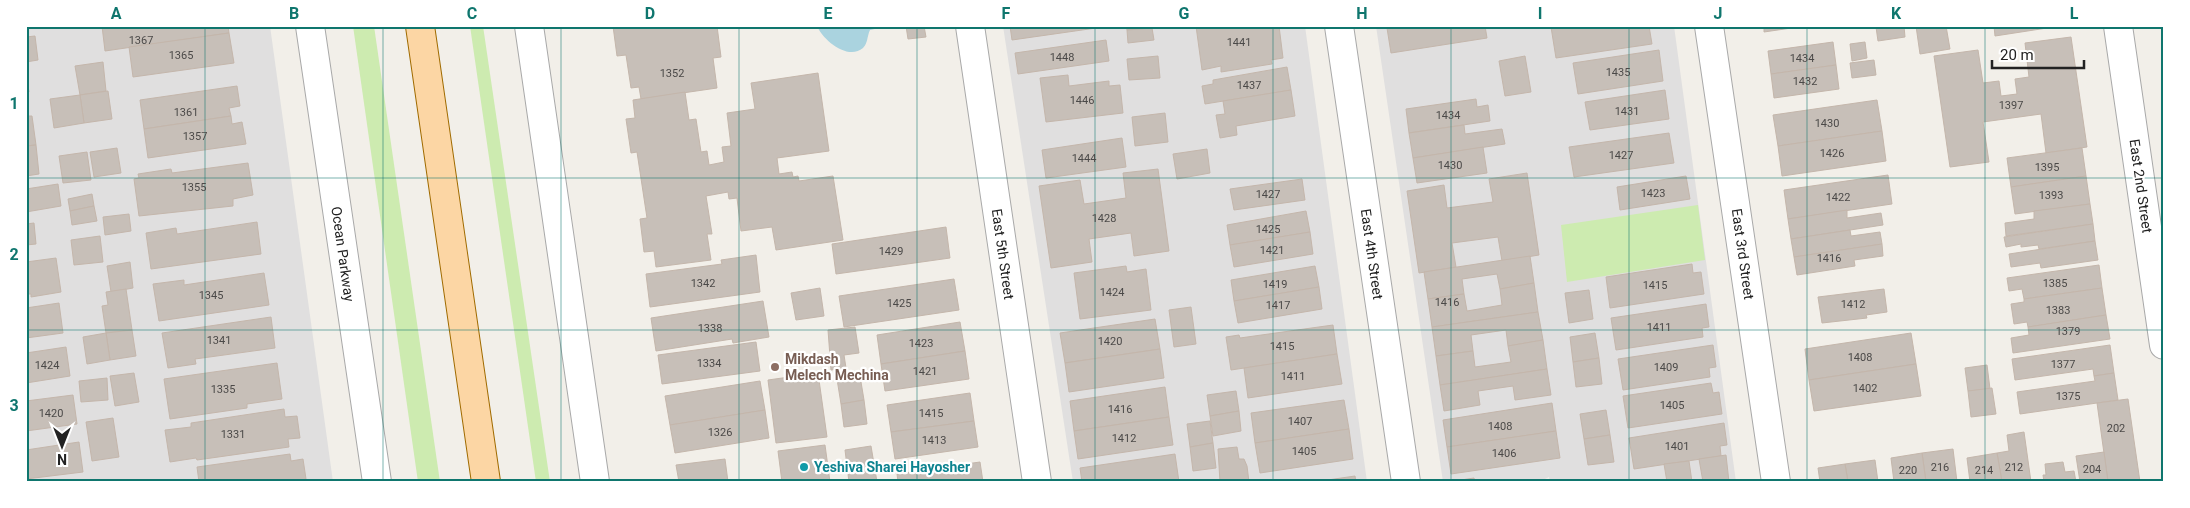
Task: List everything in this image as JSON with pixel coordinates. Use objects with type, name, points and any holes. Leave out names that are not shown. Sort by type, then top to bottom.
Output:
[{"type":"main road","points":[[420,26],[486,482]]},
{"type":"street","name":"Ocean Parkway","points":[[310,26],[376,482]]},
{"type":"street","points":[[529,26],[595,482]]},
{"type":"street","name":"East 5th Street","points":[[970,26],[1036,482]]},
{"type":"street","name":"East 4th Street","points":[[1339,26],[1406,482]]},
{"type":"street","name":"East 3rd Street","points":[[1709,26],[1776,482]]},
{"type":"street","name":"East 2nd Street","points":[[2118,26],[2164,345]]},
{"type":"shaded area","points":[[26,26],[270,26],[333,482],[26,482]]},
{"type":"shaded area","points":[[1003,26],[1305,26],[1367,482],[1073,482]]},
{"type":"shaded area","points":[[1376,26],[1674,26],[1736,482],[1550,482],[1549,477],[1539,482],[1443,482]]},
{"type":"green space","points":[[353,26],[374,26],[440,482],[418,482]]},
{"type":"green space","points":[[470,26],[483,26],[550,482],[536,482]]},
{"type":"green space","points":[[1698,205],[1705,260],[1567,282],[1561,225]]},
{"type":"water","points":[[817,26],[889,26],[870,30],[863,48],[850,52],[830,43]]},
{"type":"building","points":[[102,26],[228,26],[229,33],[105,51]]},
{"type":"building","points":[[613,26],[717,26],[721,57],[713,58],[717,88],[641,99],[639,87],[631,88],[626,55],[617,56]]},
{"type":"building","points":[[906,26],[924,26],[926,37],[908,39]]},
{"type":"building","points":[[1010,26],[1103,26],[1103,27],[1012,40]]},
{"type":"building","points":[[1126,26],[1152,26],[1152,28],[1127,30]]},
{"type":"building","points":[[1196,26],[1279,26],[1283,58],[1271,60],[1272,64],[1221,72],[1221,66],[1202,70]]},
{"type":"building","points":[[1398,26],[1485,26],[1487,38],[1391,53],[1387,28]]},
{"type":"building","points":[[1649,26],[1652,44],[1556,58],[1551,27]]},
{"type":"building","points":[[1764,26],[1805,26],[1764,32]]},
{"type":"building","points":[[1904,26],[1905,37],[1878,41],[1876,27]]},
{"type":"building","points":[[1916,26],[1946,26],[1950,49],[1920,54]]},
{"type":"building","points":[[1994,26],[2060,26],[1995,36]]},
{"type":"building","points":[[1152,28],[1154,40],[1128,43],[1127,30]]},
{"type":"building","points":[[229,33],[234,63],[133,77],[129,47]]},
{"type":"building","points":[[35,36],[38,60],[26,62],[26,37]]},
{"type":"building","points":[[2071,37],[2087,147],[2046,153],[2041,114],[1983,122],[1989,162],[1950,167],[1934,56],[1978,50],[1983,83],[1999,81],[2001,96],[2017,94],[2015,79],[2029,77],[2025,43]]},
{"type":"building","points":[[1106,40],[1109,61],[1018,74],[1015,53]]},
{"type":"building","points":[[1833,42],[1836,65],[1771,74],[1768,51]]},
{"type":"building","points":[[1865,42],[1867,58],[1852,61],[1850,44]]},
{"type":"building","points":[[1659,50],[1663,81],[1578,94],[1573,63]]},
{"type":"building","points":[[1158,56],[1160,78],[1129,80],[1127,59]]},
{"type":"building","points":[[1525,56],[1531,92],[1505,96],[1499,61]]},
{"type":"building","points":[[1874,60],[1876,75],[1852,78],[1850,63]]},
{"type":"building","points":[[103,62],[106,91],[80,95],[75,66]]},
{"type":"building","points":[[1836,65],[1839,89],[1774,98],[1771,74]]},
{"type":"building","points":[[1287,67],[1291,90],[1205,104],[1202,86],[1213,84],[1213,80]]},
{"type":"building","points":[[818,73],[829,151],[777,158],[779,174],[792,172],[793,177],[798,176],[799,181],[833,176],[843,240],[776,250],[772,227],[741,231],[737,198],[729,199],[728,192],[706,196],[712,234],[707,234],[711,260],[656,267],[654,251],[644,252],[640,219],[647,218],[637,152],[631,153],[626,119],[635,118],[633,100],[685,92],[689,120],[696,119],[701,152],[707,151],[709,165],[724,162],[722,147],[731,146],[727,113],[755,109],[751,83]]},
{"type":"building","points":[[26,74],[29,92],[26,92]]},
{"type":"building","points":[[1068,75],[1069,86],[1109,81],[1109,86],[1120,85],[1123,113],[1046,122],[1040,78]]},
{"type":"building","points":[[237,86],[240,106],[229,108],[231,116],[144,129],[140,100]]},
{"type":"building","points":[[1291,90],[1295,116],[1236,126],[1237,135],[1220,138],[1216,115],[1225,114],[1223,101]]},
{"type":"building","points":[[1665,90],[1669,119],[1590,130],[1585,102]]},
{"type":"building","points":[[108,91],[112,119],[84,123],[80,95]]},
{"type":"building","points":[[80,95],[84,123],[54,128],[50,99]]},
{"type":"building","points":[[1476,99],[1477,107],[1488,105],[1490,121],[1409,133],[1406,109]]},
{"type":"building","points":[[1877,100],[1882,131],[1778,146],[1773,115]]},
{"type":"building","points":[[1165,113],[1168,142],[1135,146],[1132,117]]},
{"type":"building","points":[[26,116],[32,116],[36,145],[26,146]]},
{"type":"building","points":[[231,116],[232,124],[242,122],[246,144],[148,158],[144,129]]},
{"type":"building","points":[[1464,125],[1465,134],[1502,129],[1505,144],[1413,158],[1409,133]]},
{"type":"building","points":[[1882,131],[1886,161],[1782,176],[1778,146]]},
{"type":"building","points":[[1669,133],[1674,163],[1574,177],[1569,147]]},
{"type":"building","points":[[1122,138],[1126,167],[1046,178],[1042,150]]},
{"type":"building","points":[[36,145],[39,174],[26,176],[26,146]]},
{"type":"building","points":[[1483,147],[1487,173],[1417,183],[1413,158]]},
{"type":"building","points":[[117,148],[121,173],[94,177],[90,152]]},
{"type":"building","points":[[2082,148],[2086,176],[2011,187],[2007,158]]},
{"type":"building","points":[[1207,149],[1210,173],[1177,179],[1173,154]]},
{"type":"building","points":[[87,152],[91,180],[63,183],[59,156]]},
{"type":"building","points":[[248,163],[253,195],[233,199],[233,206],[139,216],[134,179],[139,178],[138,174],[171,169],[172,173]]},
{"type":"building","points":[[1158,169],[1169,251],[1134,256],[1131,233],[1089,239],[1092,262],[1051,268],[1039,186],[1080,180],[1084,204],[1126,198],[1123,173]]},
{"type":"building","points":[[1527,173],[1539,255],[1502,261],[1498,237],[1452,243],[1456,267],[1419,273],[1407,191],[1444,185],[1447,208],[1493,202],[1489,179]]},
{"type":"building","points":[[1888,175],[1892,204],[1788,219],[1784,190]]},
{"type":"building","points":[[1686,176],[1690,199],[1620,210],[1617,187]]},
{"type":"building","points":[[2086,176],[2090,204],[2015,214],[2011,187]]},
{"type":"building","points":[[1302,179],[1305,200],[1234,210],[1230,189]]},
{"type":"building","points":[[58,184],[61,206],[26,212],[26,189]]},
{"type":"building","points":[[92,194],[94,206],[70,211],[68,199]]},
{"type":"building","points":[[2090,204],[2093,224],[2006,236],[2005,223],[2034,219],[2034,211]]},
{"type":"building","points":[[94,206],[97,221],[72,225],[70,211]]},
{"type":"building","points":[[1847,210],[1847,218],[1881,213],[1883,225],[1791,239],[1788,219]]},
{"type":"building","points":[[1306,211],[1310,232],[1230,245],[1227,225]]},
{"type":"building","points":[[129,214],[131,231],[105,235],[103,217]]},
{"type":"building","points":[[257,222],[261,254],[151,269],[146,233],[176,228],[177,234]]},
{"type":"building","points":[[34,223],[36,244],[26,245],[26,224]]},
{"type":"building","points":[[2093,224],[2095,241],[2039,249],[2038,245],[2021,247],[2021,244],[2006,247],[2004,237]]},
{"type":"building","points":[[946,227],[950,258],[836,274],[832,244]]},
{"type":"building","points":[[1850,230],[1851,236],[1880,232],[1882,244],[1794,257],[1791,239]]},
{"type":"building","points":[[1310,232],[1313,254],[1234,267],[1230,245]]},
{"type":"building","points":[[100,236],[103,262],[74,265],[71,240]]},
{"type":"building","points":[[2095,241],[2098,260],[2041,268],[2040,263],[2011,267],[2009,254]]},
{"type":"building","points":[[1882,244],[1883,256],[1854,260],[1855,266],[1797,275],[1794,257]]},
{"type":"building","points":[[756,255],[760,292],[650,307],[646,274],[722,264],[721,260]]},
{"type":"building","points":[[1530,256],[1534,283],[1500,289],[1497,274],[1462,279],[1464,294],[1428,299],[1424,272]]},
{"type":"building","points":[[56,258],[61,292],[31,297],[31,294],[26,294],[26,262]]},
{"type":"building","points":[[130,262],[133,288],[111,292],[107,266]]},
{"type":"building","points":[[1692,264],[1693,273],[1701,272],[1704,294],[1610,308],[1606,277]]},
{"type":"building","points":[[2099,265],[2102,288],[2024,299],[2022,289],[2009,291],[2007,278]]},
{"type":"building","points":[[1126,266],[1127,272],[1146,269],[1151,310],[1080,319],[1074,273]]},
{"type":"building","points":[[1315,266],[1319,287],[1234,301],[1231,280]]},
{"type":"building","points":[[264,273],[269,305],[159,321],[153,284],[184,280],[184,285]]},
{"type":"building","points":[[954,279],[959,310],[844,327],[839,296]]},
{"type":"building","points":[[1534,283],[1538,312],[1432,327],[1428,299],[1464,294],[1467,311],[1502,305],[1500,289]]},
{"type":"building","points":[[1319,287],[1322,309],[1238,323],[1234,301]]},
{"type":"building","points":[[820,288],[824,316],[796,320],[791,293]]},
{"type":"building","points":[[2102,288],[2106,315],[2028,327],[2027,322],[2014,324],[2011,304],[2024,302],[2024,299]]},
{"type":"building","points":[[126,289],[132,330],[106,333],[102,306],[108,305],[106,292]]},
{"type":"building","points":[[1884,289],[1887,312],[1866,315],[1867,318],[1822,323],[1818,297]]},
{"type":"building","points":[[1589,290],[1593,319],[1569,323],[1565,293]]},
{"type":"building","points":[[763,301],[769,337],[733,343],[732,339],[656,351],[651,318]]},
{"type":"building","points":[[59,303],[63,333],[26,338],[26,308]]},
{"type":"building","points":[[1706,304],[1709,327],[1702,328],[1703,337],[1616,350],[1611,318]]},
{"type":"building","points":[[1191,307],[1196,344],[1174,347],[1169,310]]},
{"type":"building","points":[[1538,312],[1543,340],[1508,346],[1506,330],[1471,335],[1473,351],[1436,356],[1432,327]]},
{"type":"building","points":[[2106,315],[2110,339],[2013,353],[2011,338],[2029,335],[2028,327]]},
{"type":"building","points":[[271,317],[275,348],[195,359],[196,364],[168,368],[162,333]]},
{"type":"building","points":[[1155,319],[1160,349],[1065,363],[1060,333]]},
{"type":"building","points":[[960,322],[965,351],[881,364],[877,335]]},
{"type":"building","points":[[1333,325],[1337,354],[1231,370],[1226,337],[1239,335],[1240,338]]},
{"type":"building","points":[[855,327],[859,353],[844,355],[846,368],[831,370],[828,330]]},
{"type":"building","points":[[132,330],[136,356],[110,360],[106,333]]},
{"type":"building","points":[[106,333],[110,360],[87,364],[83,337]]},
{"type":"building","points":[[1595,333],[1599,358],[1573,362],[1570,337]]},
{"type":"building","points":[[1911,333],[1916,364],[1809,380],[1805,349]]},
{"type":"building","points":[[1543,340],[1547,369],[1440,385],[1436,356],[1473,351],[1475,367],[1511,362],[1508,346]]},
{"type":"building","points":[[756,342],[760,371],[662,384],[658,355]]},
{"type":"building","points":[[1713,345],[1716,367],[1709,368],[1710,377],[1623,390],[1618,359]]},
{"type":"building","points":[[2110,345],[2114,373],[2094,376],[2093,369],[2015,380],[2012,359]]},
{"type":"building","points":[[66,347],[70,376],[26,383],[26,353]]},
{"type":"building","points":[[1160,349],[1164,378],[1069,392],[1065,363]]},
{"type":"building","points":[[965,351],[969,379],[885,391],[881,364]]},
{"type":"building","points":[[1337,354],[1342,384],[1248,398],[1244,368]]},
{"type":"building","points":[[1599,358],[1602,384],[1576,387],[1573,362]]},
{"type":"building","points":[[277,363],[282,399],[247,404],[247,408],[170,419],[164,379]]},
{"type":"building","points":[[1916,364],[1921,396],[1814,411],[1809,380]]},
{"type":"building","points":[[1987,365],[1990,389],[1968,391],[1965,368]]},
{"type":"building","points":[[1547,369],[1551,395],[1515,400],[1513,386],[1478,391],[1480,405],[1444,411],[1440,385]]},
{"type":"building","points":[[134,373],[139,402],[115,406],[110,376]]},
{"type":"building","points":[[818,373],[827,437],[776,443],[768,380]]},
{"type":"building","points":[[2114,373],[2118,400],[2020,414],[2017,392],[2095,381],[2094,376]]},
{"type":"building","points":[[860,376],[864,400],[841,404],[837,379]]},
{"type":"building","points":[[107,378],[108,400],[81,402],[79,381]]},
{"type":"building","points":[[760,381],[765,410],[670,425],[665,396]]},
{"type":"building","points":[[1711,383],[1713,393],[1719,392],[1722,414],[1628,428],[1623,396]]},
{"type":"building","points":[[1165,387],[1169,417],[1074,431],[1070,401]]},
{"type":"building","points":[[1992,388],[1996,414],[1971,417],[1968,391]]},
{"type":"building","points":[[1236,391],[1239,411],[1210,416],[1207,395]]},
{"type":"building","points":[[970,393],[974,421],[891,432],[887,405]]},
{"type":"building","points":[[73,395],[77,424],[26,431],[26,401]]},
{"type":"building","points":[[2128,399],[2140,482],[2108,482],[2097,403]]},
{"type":"building","points":[[864,400],[867,424],[844,427],[841,404]]},
{"type":"building","points":[[1344,400],[1349,429],[1255,443],[1251,413]]},
{"type":"building","points":[[1552,403],[1556,431],[1447,447],[1443,420]]},
{"type":"building","points":[[284,409],[285,417],[297,416],[300,438],[288,439],[289,447],[170,462],[165,430],[191,427],[191,423]]},
{"type":"building","points":[[765,410],[769,438],[675,453],[670,425]]},
{"type":"building","points":[[1606,410],[1610,435],[1584,439],[1580,414]]},
{"type":"building","points":[[1239,411],[1241,431],[1213,436],[1210,416]]},
{"type":"building","points":[[1169,417],[1173,445],[1078,459],[1074,431]]},
{"type":"building","points":[[113,418],[119,457],[92,461],[86,422]]},
{"type":"building","points":[[974,421],[978,447],[895,459],[891,432]]},
{"type":"building","points":[[1210,421],[1213,443],[1190,447],[1187,424]]},
{"type":"building","points":[[1724,423],[1727,445],[1720,446],[1721,456],[1634,469],[1629,438]]},
{"type":"building","points":[[1349,429],[1353,459],[1260,473],[1255,443]]},
{"type":"building","points":[[1556,431],[1560,458],[1451,474],[1447,447]]},
{"type":"building","points":[[2024,432],[2031,482],[2002,482],[1997,453],[2009,451],[2007,435]]},
{"type":"building","points":[[1610,435],[1614,462],[1588,465],[1584,439]]},
{"type":"building","points":[[79,442],[83,472],[26,479],[26,450]]},
{"type":"building","points":[[1213,443],[1216,468],[1193,471],[1190,447]]},
{"type":"building","name":"Yeshiva Sharei Hayosher","points":[[825,445],[830,482],[782,482],[778,451]]},
{"type":"building","points":[[871,446],[875,470],[848,474],[845,450]]},
{"type":"building","points":[[1237,447],[1239,459],[1244,459],[1247,466],[1249,482],[1220,482],[1218,449]]},
{"type":"building","points":[[1953,449],[1957,482],[1926,482],[1922,453]]},
{"type":"building","points":[[2104,452],[2108,482],[2080,482],[2076,456]]},
{"type":"building","points":[[1922,453],[1926,482],[1894,482],[1891,458]]},
{"type":"building","points":[[1997,453],[2002,482],[1970,482],[1967,458]]},
{"type":"building","points":[[290,454],[291,461],[303,459],[306,479],[294,482],[199,482],[197,467]]},
{"type":"building","points":[[1175,454],[1179,482],[1082,482],[1080,468]]},
{"type":"building","points":[[1726,455],[1729,482],[1703,482],[1699,459]]},
{"type":"building","points":[[725,459],[728,482],[679,482],[676,465]]},
{"type":"building","points":[[1875,460],[1878,482],[1848,482],[1845,464]]},
{"type":"building","points":[[1689,461],[1692,482],[1667,482],[1664,464]]},
{"type":"building","points":[[980,462],[983,482],[898,482],[897,474]]},
{"type":"building","points":[[2063,462],[2065,472],[2074,471],[2076,482],[2044,482],[2043,475],[2046,475],[2045,464]]},
{"type":"building","points":[[1845,464],[1848,482],[1820,482],[1818,468]]},
{"type":"building","points":[[875,470],[877,482],[849,482],[848,474]]},
{"type":"building","points":[[1355,476],[1356,482],[1314,482]]},
{"type":"building","points":[[1474,478],[1475,482],[1448,482]]},
{"type":"place","name":"Mikdash Melech Mechina","points":[[775,367]]},
{"type":"place","name":"Yeshiva Sharei Hayosher","points":[[804,467]]}]
